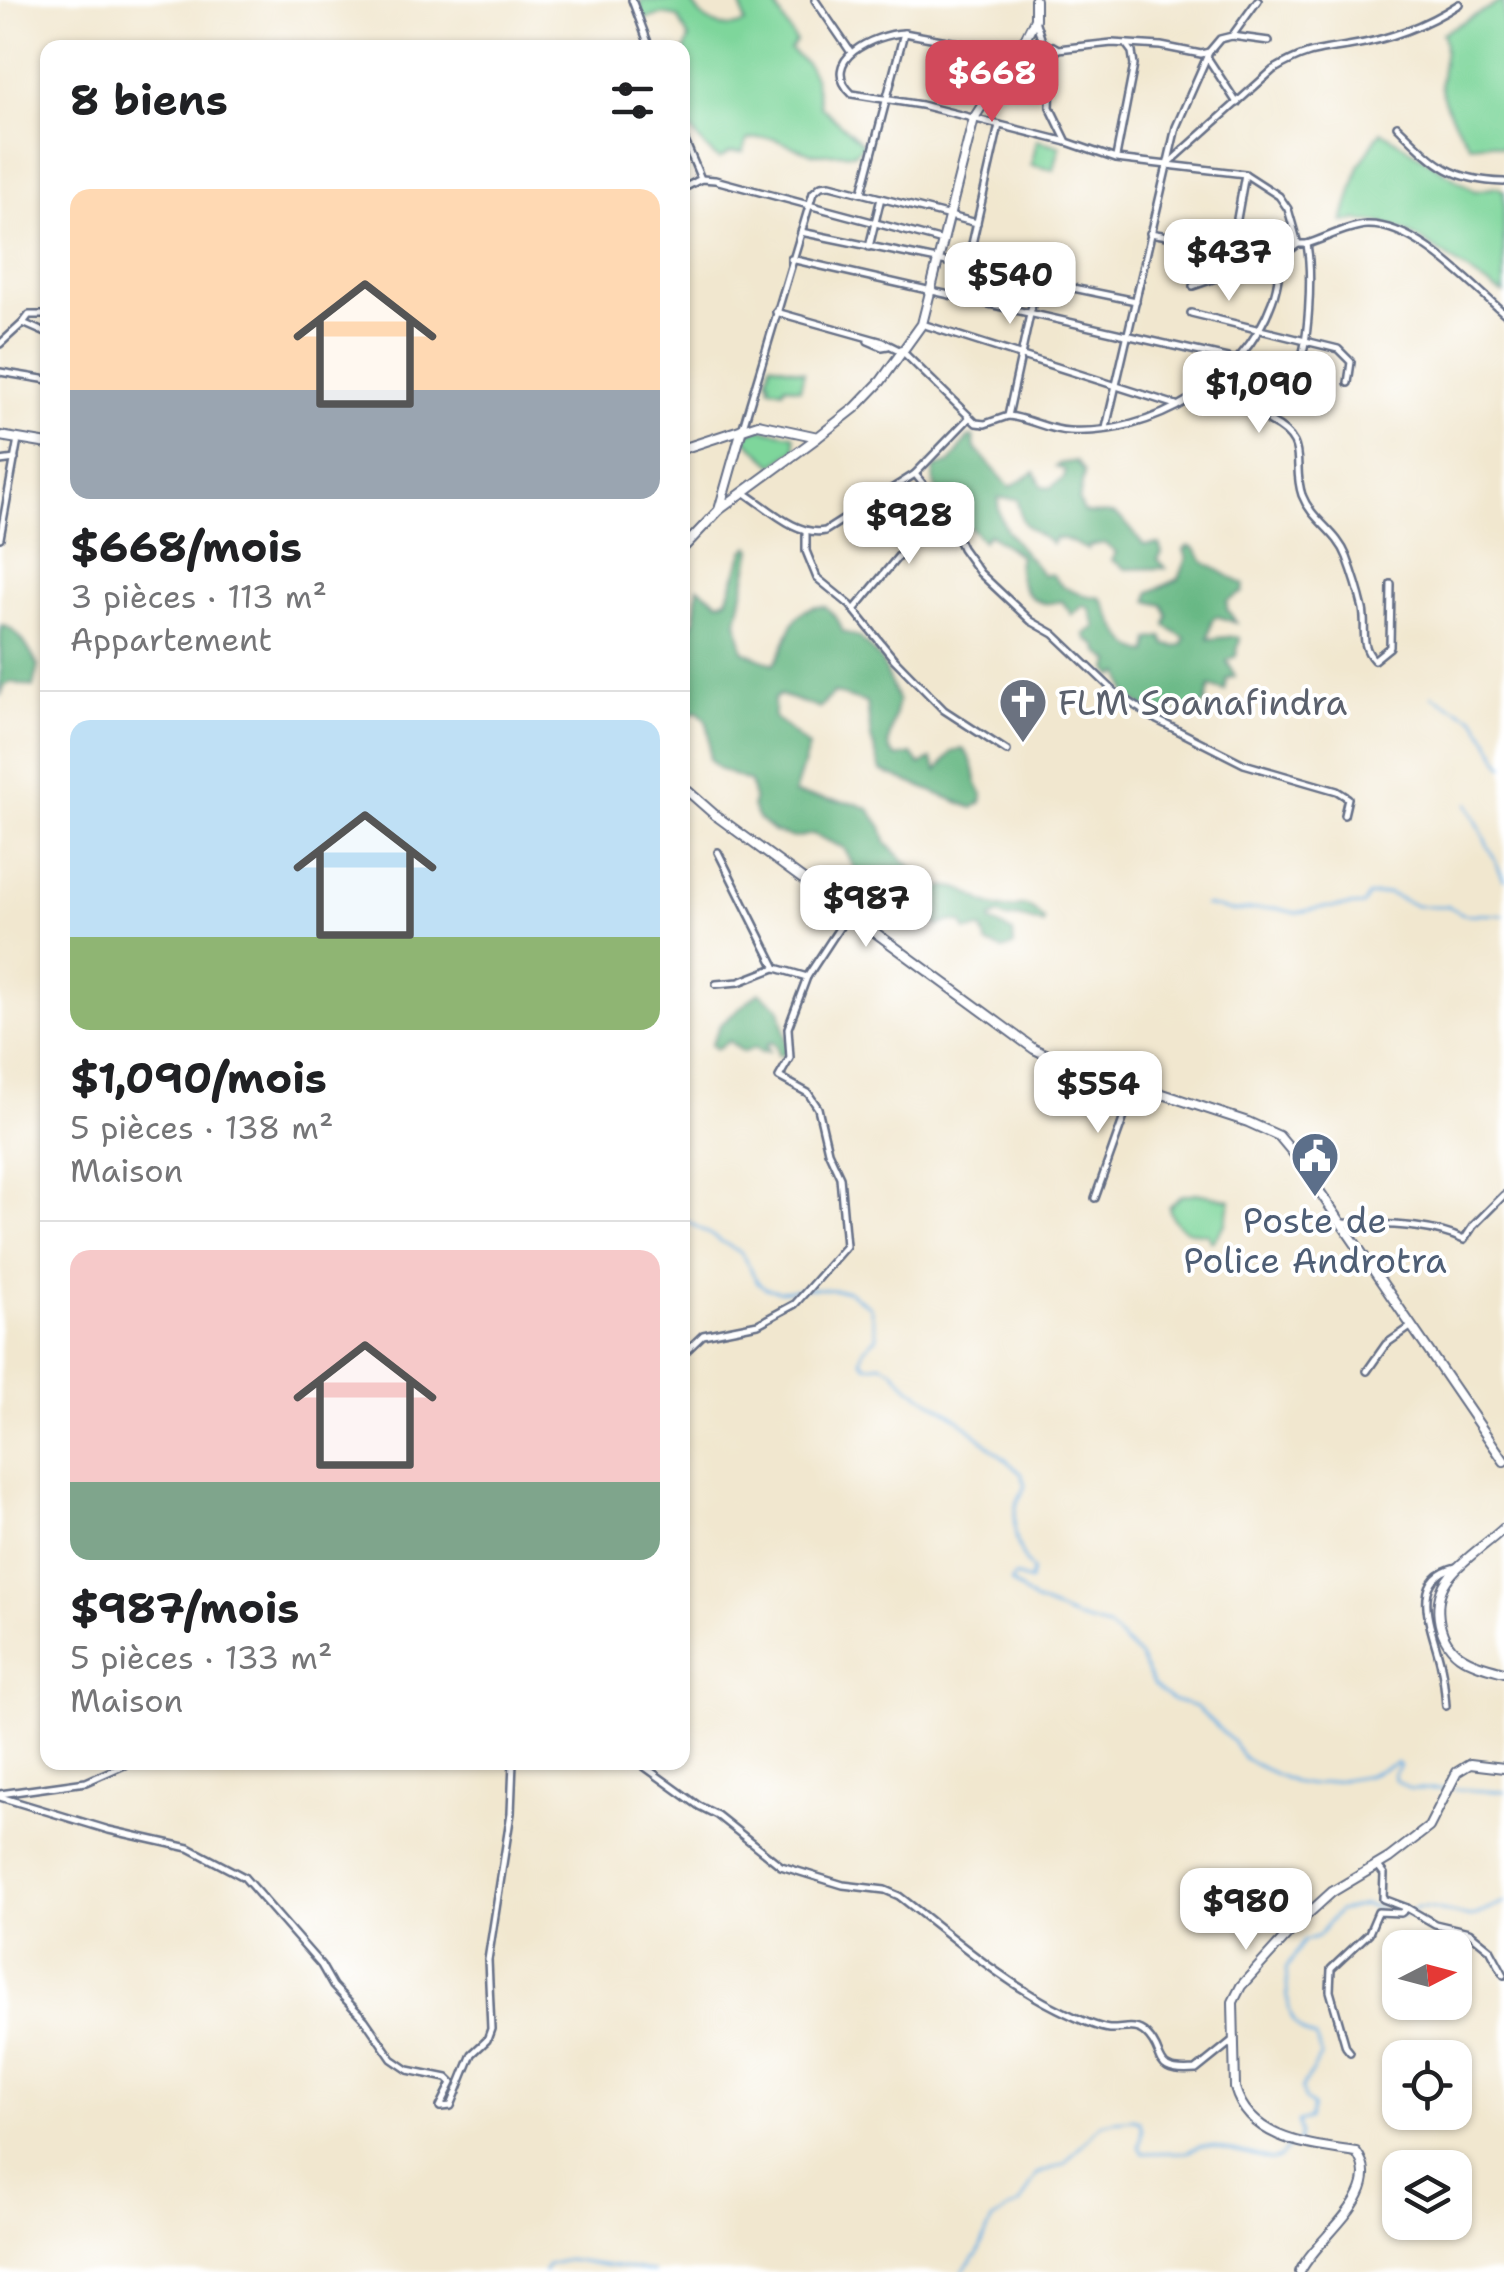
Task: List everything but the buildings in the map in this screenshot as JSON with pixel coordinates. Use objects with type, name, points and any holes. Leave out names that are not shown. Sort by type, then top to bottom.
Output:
[{"type":"street","points":[[632,0],[647,40]]},
{"type":"street","points":[[815,0],[850,52]]},
{"type":"street","points":[[1035,0],[1035,19],[1042,41],[1054,50],[1126,44],[1208,55]]},
{"type":"street","points":[[1232,36],[1258,0]]},
{"type":"street","points":[[1166,166],[1273,70],[1310,51],[1398,34],[1431,22],[1459,4]]},
{"type":"street","points":[[690,540],[718,510],[868,395],[922,324],[974,118],[1035,19]]},
{"type":"street","points":[[862,192],[904,33]]},
{"type":"street","points":[[1042,41],[1022,45],[964,44],[904,33],[878,38],[850,52],[843,64],[846,88],[852,94],[974,118],[1116,158],[1245,174],[1279,196],[1288,208],[1298,244]]},
{"type":"street","points":[[1106,428],[1176,127],[1208,55],[1220,39],[1232,36],[1269,40]]},
{"type":"street","points":[[1116,158],[1134,65],[1126,44]]},
{"type":"street","points":[[1054,50],[1050,107],[1067,142]]},
{"type":"street","points":[[1208,55],[1237,103]]},
{"type":"street","points":[[960,298],[1000,125]]},
{"type":"street","points":[[1397,126],[1464,179],[1504,182]]},
{"type":"street","points":[[690,153],[701,180]]},
{"type":"street","points":[[1232,247],[1245,174]]},
{"type":"street","points":[[690,186],[701,180],[715,180],[943,241]]},
{"type":"street","points":[[718,510],[807,205],[821,186],[862,192],[977,224]]},
{"type":"street","points":[[869,247],[881,198]]},
{"type":"street","points":[[1194,286],[1281,257],[1298,244],[1366,225],[1398,231],[1431,250],[1504,314]]},
{"type":"street","points":[[799,232],[1136,301]]},
{"type":"street","points":[[1150,233],[1232,247],[1270,259]]},
{"type":"street","points":[[1308,244],[1309,303],[1304,340],[1297,371],[1283,389],[1270,422],[1296,444],[1302,495],[1317,521],[1334,533],[1346,555],[1363,611],[1363,641],[1374,660],[1390,647],[1391,584]]},
{"type":"street","points":[[776,312],[883,342],[903,352],[976,423],[1008,416],[1054,430],[1088,431],[1154,418],[1196,398],[1236,360],[1260,328],[1272,303],[1281,257]]},
{"type":"street","points":[[791,260],[1236,360]]},
{"type":"street","points":[[1008,416],[1037,282]]},
{"type":"street","points":[[1191,313],[1338,349],[1351,362],[1348,383]]},
{"type":"street","points":[[0,344],[28,315],[40,315]]},
{"type":"street","points":[[23,323],[40,330]]},
{"type":"street","points":[[922,324],[1176,405]]},
{"type":"street","points":[[0,372],[40,379]]},
{"type":"street","points":[[746,490],[806,531],[825,531],[915,474],[969,418]]},
{"type":"street","points":[[690,447],[758,424],[818,437]]},
{"type":"street","points":[[798,432],[800,450]]},
{"type":"street","points":[[0,436],[40,443]]},
{"type":"street","points":[[0,538],[18,439]]},
{"type":"street","points":[[0,461],[15,459]]},
{"type":"street","points":[[915,474],[946,513],[962,548],[980,573],[1030,620],[1054,634],[1116,693],[1157,720],[1244,764],[1337,792],[1348,798],[1344,815]]},
{"type":"street","points":[[854,610],[938,507]]},
{"type":"street","points":[[806,531],[806,550],[817,578],[854,610],[894,659],[944,710],[1006,752]]},
{"type":"street","points":[[690,793],[1034,1049],[1279,1136],[1504,1461]]},
{"type":"street","points":[[718,852],[776,968]]},
{"type":"street","points":[[690,1348],[703,1335],[758,1324],[796,1304],[846,1246],[840,1176],[828,1150],[818,1108],[808,1093],[779,1078],[790,1058],[788,1028],[807,977],[849,913]]},
{"type":"street","points":[[716,984],[739,982],[776,968],[807,977]]},
{"type":"street","points":[[1095,1198],[1135,1086]]},
{"type":"street","points":[[1340,1223],[1448,1232],[1464,1240],[1472,1226],[1504,1195]]},
{"type":"street","points":[[1367,1371],[1386,1344],[1412,1326]]},
{"type":"street","points":[[1504,1528],[1447,1578],[1439,1600],[1438,1620],[1445,1639],[1457,1654],[1504,1672]]},
{"type":"street","points":[[1446,1706],[1441,1664],[1426,1611],[1428,1592],[1447,1569],[1459,1566]]},
{"type":"street","points":[[1300,2272],[1313,2249],[1342,2220],[1366,2179],[1365,2163],[1356,2152],[1290,2140],[1259,2124],[1238,2100],[1233,2080],[1233,2002],[1241,1986],[1332,1892],[1429,1827],[1457,1772],[1470,1764],[1504,1768]]},
{"type":"street","points":[[0,1795],[86,1782],[113,1770]]},
{"type":"street","points":[[0,1795],[108,1830],[189,1848],[244,1878],[321,1965],[333,1986],[365,2020],[392,2059],[408,2070],[448,2078],[452,2083],[440,2107],[451,2106],[472,2054],[491,2029],[488,1960],[511,1813],[513,1770]]},
{"type":"street","points":[[650,1770],[781,1866],[899,1896],[983,1960],[1057,2009],[1108,2029],[1132,2027],[1147,2035],[1160,2064],[1167,2068],[1196,2070],[1232,2041]]},
{"type":"street","points":[[1376,1865],[1384,1874],[1383,1899],[1434,1924],[1469,1932],[1490,1949],[1504,1975]]},
{"type":"street","points":[[1350,2052],[1330,1991],[1332,1969],[1369,1933],[1378,1912],[1401,1913],[1407,1908]]},
{"type":"green space","points":[[641,0],[691,0],[713,24],[737,26],[745,23],[740,0],[772,0],[796,42],[790,50],[807,64],[814,77],[820,106],[864,145],[853,154],[816,154],[773,139],[757,138],[747,140],[743,152],[731,152],[719,159],[690,128],[690,40],[678,17],[640,17]]},
{"type":"green space","points":[[1504,0],[1504,148],[1491,143],[1470,145],[1452,118],[1443,95],[1442,33]]},
{"type":"green space","points":[[1381,131],[1475,191],[1497,187],[1504,191],[1504,294],[1408,233],[1366,221],[1343,222],[1359,166]]},
{"type":"green space","points":[[1037,140],[1060,146],[1054,170],[1031,165]]},
{"type":"green space","points":[[771,363],[804,372],[800,389],[785,385],[783,390],[769,387]]},
{"type":"green space","points":[[759,429],[794,435],[796,449],[774,465],[746,440],[749,432]]},
{"type":"green space","points":[[973,437],[975,448],[1010,487],[1035,472],[1042,486],[1050,488],[1064,478],[1065,470],[1056,467],[1076,461],[1084,473],[1079,501],[1084,512],[1116,516],[1144,545],[1159,544],[1162,553],[1158,559],[1165,568],[1126,569],[1112,560],[1116,553],[1104,543],[1089,546],[1088,550],[1065,539],[1055,538],[1052,544],[1024,523],[1018,499],[998,498],[1007,530],[1042,574],[1053,575],[1074,592],[1101,598],[1125,640],[1139,651],[1148,653],[1150,639],[1162,637],[1166,645],[1183,644],[1185,638],[1166,626],[1168,615],[1163,605],[1148,601],[1150,592],[1179,579],[1188,546],[1204,562],[1244,585],[1243,592],[1227,601],[1227,609],[1236,622],[1216,616],[1208,639],[1240,639],[1236,656],[1227,661],[1235,676],[1227,679],[1225,691],[1210,686],[1205,705],[1152,713],[1127,695],[1121,673],[1114,676],[1109,670],[1111,661],[1085,634],[1096,627],[1090,609],[1084,605],[1072,615],[1062,601],[1037,601],[1019,577],[1020,556],[989,534],[983,541],[957,514],[960,499],[953,495],[942,497],[937,490],[933,480],[935,468],[950,463],[968,438]]},
{"type":"green space","points":[[750,546],[752,549],[737,621],[743,651],[774,664],[797,618],[804,611],[826,607],[843,632],[859,637],[881,660],[898,701],[888,743],[890,751],[897,757],[912,754],[920,765],[931,759],[937,771],[952,752],[963,749],[983,794],[981,802],[973,808],[881,771],[871,738],[867,703],[834,693],[819,708],[780,695],[774,699],[774,717],[809,747],[794,794],[869,809],[882,827],[887,844],[934,889],[963,890],[1001,908],[1030,908],[1044,920],[1043,924],[1018,917],[991,918],[991,922],[1013,933],[1014,946],[1003,950],[987,944],[982,929],[966,931],[963,923],[951,921],[938,926],[913,899],[876,899],[844,848],[813,834],[794,838],[774,832],[758,819],[752,807],[750,782],[719,769],[710,760],[706,721],[696,711],[690,715],[690,628],[695,620],[698,587],[719,602],[727,599],[744,551]]},
{"type":"green space","points":[[1,625],[18,636],[38,666],[33,687],[12,682],[5,685],[0,697]]},
{"type":"green space","points":[[759,992],[780,1008],[789,1055],[778,1055],[771,1042],[766,1045],[769,1052],[755,1048],[743,1052],[729,1041],[716,1049],[711,1045],[720,1025]]},
{"type":"green space","points":[[1196,1193],[1231,1200],[1225,1224],[1213,1241],[1208,1234],[1183,1228],[1171,1214],[1169,1207],[1181,1196]]},
{"type":"waterway","points":[[1432,696],[1475,718],[1504,766]]},
{"type":"waterway","points":[[1468,803],[1504,880]]},
{"type":"waterway","points":[[1205,905],[1232,911],[1275,908],[1296,913],[1363,905],[1368,896],[1388,893],[1416,906],[1448,906],[1463,914],[1504,915]]},
{"type":"waterway","points":[[690,1223],[741,1253],[765,1288],[848,1291],[870,1307],[877,1337],[864,1349],[861,1360],[867,1366],[881,1364],[893,1370],[909,1387],[957,1418],[1022,1474],[1025,1485],[1017,1505],[1015,1532],[1019,1549],[1032,1570],[1030,1581],[1015,1576],[1011,1582],[1034,1601],[1108,1627],[1140,1657],[1153,1685],[1172,1700],[1196,1707],[1244,1758],[1293,1782],[1310,1785],[1368,1775],[1397,1763],[1400,1766],[1395,1780],[1410,1789],[1446,1789]]},
{"type":"waterway","points":[[1454,1789],[1504,1792]]},
{"type":"waterway","points":[[1392,1915],[1403,1916],[1417,1908],[1428,1908],[1471,1917],[1504,1903]]},
{"type":"waterway","points":[[962,2272],[978,2253],[992,2220],[1020,2204],[1037,2174],[1064,2164],[1101,2124],[1139,2121],[1139,2147],[1143,2153],[1187,2152],[1212,2146],[1271,2160],[1280,2158],[1288,2147],[1296,2146],[1298,2122],[1309,2119],[1313,2107],[1304,2099],[1302,2088],[1322,2055],[1315,2038],[1304,2033],[1292,2018],[1286,1969],[1304,1941],[1318,1936],[1338,1911],[1364,1905],[1381,1909]]},
{"type":"waterway","points":[[544,2272],[547,2265],[567,2260],[653,2272]]},
{"type":"place","name":"FLM Soanafindra","points":[[1023,744]]},
{"type":"place","name":"Poste de Police Androtra","points":[[1315,1198]]}]
